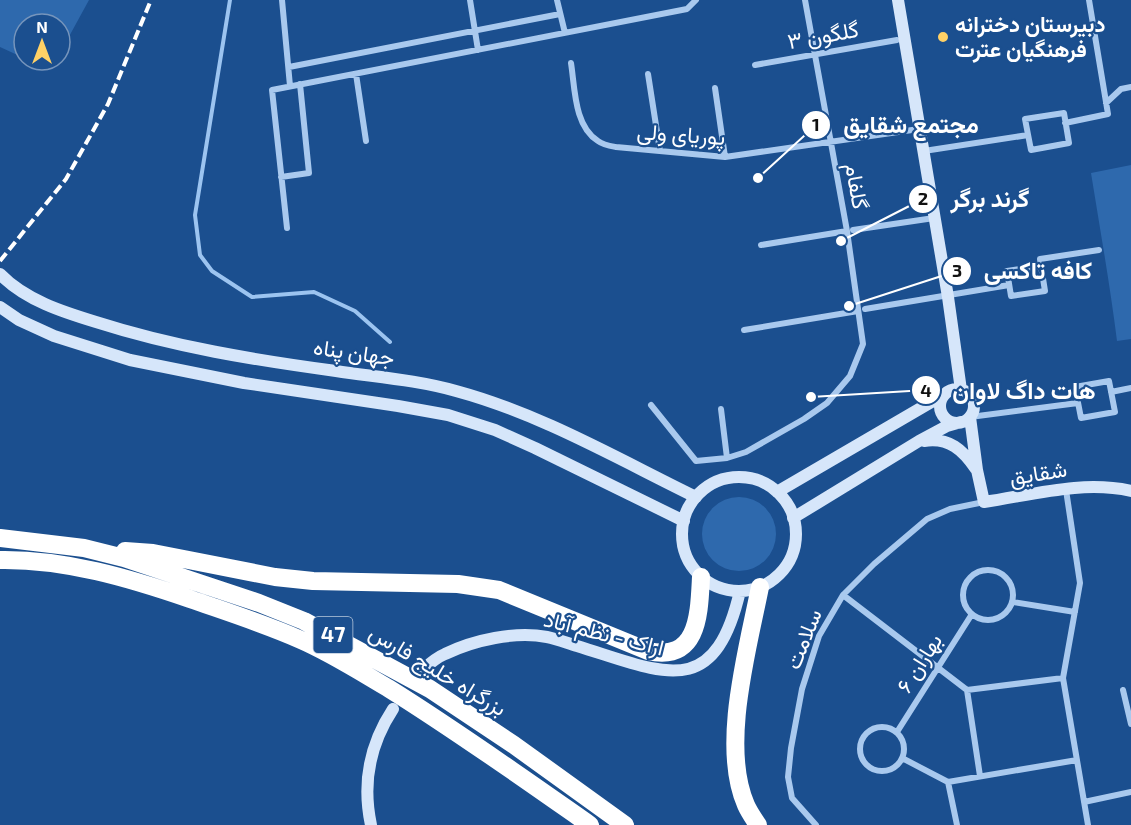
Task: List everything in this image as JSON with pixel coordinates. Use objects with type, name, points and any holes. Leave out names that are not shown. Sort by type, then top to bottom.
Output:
[{"type":"highway","name":"بزرگراه خلیج فارس","points":[[0,538],[84,548],[124,558],[259,603],[304,621],[430,689],[625,825]]},
{"type":"highway","points":[[84,548],[153,553],[275,577],[313,581],[458,584],[499,590],[648,651],[663,654],[678,650],[691,638],[699,614],[701,577]]},
{"type":"highway","name":"بزرگراه خلیج فارس","points":[[0,560],[59,564],[119,576],[300,639],[346,663],[418,707],[501,761],[590,825]]},
{"type":"highway","points":[[758,825],[746,805],[736,768],[736,728],[741,686],[760,587]]},
{"type":"main road","points":[[898,0],[948,297],[961,390]]},
{"type":"main road","name":"جهان پناه","points":[[0,274],[33,298],[64,312],[137,335],[249,358],[454,390],[507,406],[696,497]]},
{"type":"main road","points":[[0,307],[19,320],[54,336],[130,360],[244,383],[398,405],[448,415],[495,430],[536,447],[684,521]]},
{"type":"main road","points":[[777,492],[945,394],[961,390],[967,392],[973,401],[974,407],[965,420],[947,426],[918,441],[793,518]]},
{"type":"main road","points":[[945,394],[941,404],[943,414],[951,421],[965,420]]},
{"type":"main road","name":"شقایق","points":[[965,420],[984,502],[1088,487],[1131,491]]},
{"type":"main road","name":"شقایق","points":[[918,441],[947,441],[966,454],[977,470]]},
{"type":"main road","points":[[730,478],[760,482],[777,492],[789,508],[796,539],[790,559],[778,576],[760,587],[740,591],[719,588],[701,577],[688,561],[682,541],[684,521],[696,497],[711,485],[730,478]]},
{"type":"main road","name":"اراک - نظم آباد","points":[[419,673],[443,655],[464,646],[518,635],[546,637],[666,671],[688,670],[705,662],[727,635],[734,618],[740,591]]},
{"type":"main road","points":[[371,825],[368,811],[369,762],[382,725],[393,708]]},
{"type":"street","points":[[282,0],[290,86]]},
{"type":"street","points":[[470,0],[478,50]]},
{"type":"street","points":[[557,0],[565,33]]},
{"type":"street","points":[[287,228],[272,90],[687,9],[696,0]]},
{"type":"street","name":"گلفام","points":[[651,405],[696,461],[727,458],[746,452],[827,403],[850,376],[863,344],[862,310],[850,230],[830,142],[805,0]]},
{"type":"street","points":[[1065,123],[1108,114],[1089,0]]},
{"type":"street","points":[[289,67],[560,14]]},
{"type":"street","name":"گلگون ۳","points":[[755,65],[897,40]]},
{"type":"street","name":"پوریای ولی","points":[[571,63],[581,121],[588,133],[599,143],[616,147],[725,157],[919,129]]},
{"type":"street","points":[[356,74],[366,141]]},
{"type":"street","points":[[648,74],[660,151]]},
{"type":"street","points":[[281,177],[309,173],[300,84]]},
{"type":"street","points":[[1106,103],[1121,89],[1131,87]]},
{"type":"street","points":[[715,88],[725,157]]},
{"type":"street","points":[[1064,113],[1065,123],[1069,143],[1030,150],[1025,119],[1064,113]]},
{"type":"street","points":[[923,151],[1028,135]]},
{"type":"street","points":[[761,245],[934,218]]},
{"type":"street","points":[[1041,266],[1007,271],[1011,296],[1045,291],[1040,259],[1099,250]]},
{"type":"street","points":[[744,330],[1009,285]]},
{"type":"street","points":[[1109,381],[1112,392],[1115,412],[1081,418],[1075,387],[1109,381]]},
{"type":"street","points":[[1112,392],[1131,388]]},
{"type":"street","points":[[965,420],[1078,403]]},
{"type":"street","points":[[721,409],[727,458]]},
{"type":"street","points":[[1066,490],[1080,583],[1063,678],[1088,825]]},
{"type":"street","name":"سلامت","points":[[816,825],[792,798],[788,777],[802,689],[819,636],[843,595],[874,564],[927,519],[950,509],[984,502]]},
{"type":"street","points":[[993,570],[1008,578],[1014,594],[1013,602],[1009,610],[996,619],[987,621],[972,614],[966,608],[963,591],[970,577],[977,572],[993,570]]},
{"type":"street","points":[[843,595],[967,690],[980,776]]},
{"type":"street","points":[[1013,602],[1075,612]]},
{"type":"street","name":"بهاران ۶","points":[[897,732],[972,614]]},
{"type":"street","points":[[967,690],[1063,678]]},
{"type":"street","points":[[1123,690],[1131,724]]},
{"type":"street","points":[[884,727],[897,732],[904,744],[902,758],[892,769],[885,771],[870,768],[861,756],[861,741],[870,730],[884,727]]},
{"type":"street","points":[[902,758],[948,782],[1077,760]]},
{"type":"street","points":[[948,782],[957,825]]},
{"type":"street","points":[[1084,802],[1131,792]]},
{"type":"shaded area","points":[[0,0],[89,0],[72,31],[72,12],[12,12],[12,52],[0,47]]},
{"type":"shaded area","points":[[1131,165],[1131,339],[1117,341],[1091,173]]},
{"type":"shaded area","points":[[739,497],[753,500],[765,508],[773,520],[776,534],[773,548],[765,560],[753,568],[739,571],[725,568],[713,560],[705,548],[702,534],[705,520],[713,508],[725,500]]},
{"type":"waterway","points":[[230,0],[195,215],[200,255],[212,271],[252,297],[314,292],[355,311],[390,342]]},
{"type":"railway","points":[[0,261],[66,179],[108,104],[151,0]]},
{"type":"place","name":"دبیرستان دخترانه فرهنگیان عترت","points":[[943,37]]},
{"type":"place","name":"مجتمع شقایق","points":[[758,178]]},
{"type":"place","name":"گرند برگر","points":[[841,241]]},
{"type":"place","name":"کافه تاکسی","points":[[849,306]]},
{"type":"place","name":"هات داگ لاوان","points":[[811,397]]}]
